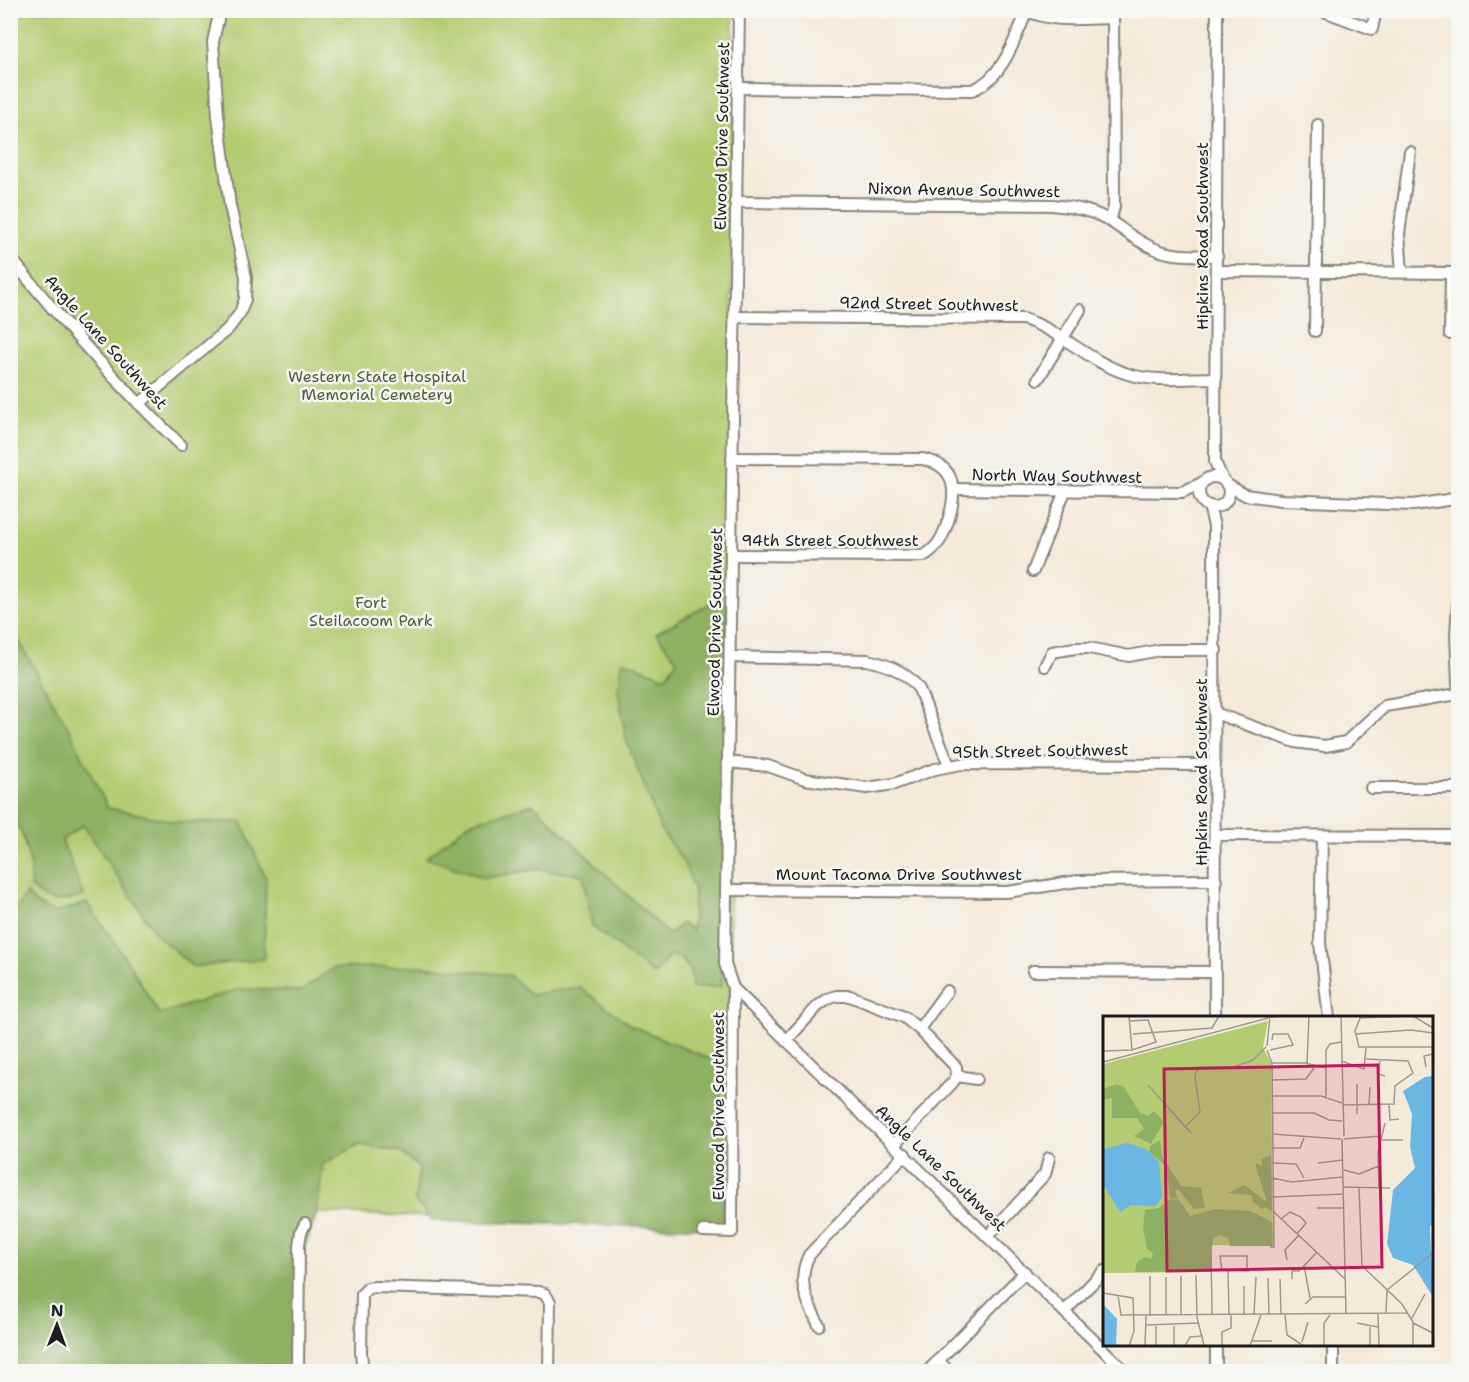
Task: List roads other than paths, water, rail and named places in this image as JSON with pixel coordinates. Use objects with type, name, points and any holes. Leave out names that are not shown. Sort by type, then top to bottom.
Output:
[{"type":"street","points":[[139,404],[228,329],[240,313],[245,299],[246,276],[230,206],[218,116],[213,42],[220,10]]},
{"type":"street","name":"Elwood Drive Southwest","points":[[704,1231],[732,1232],[733,988],[725,964],[739,10]]},
{"type":"street","name":"Hipkins Road Southwest","points":[[1217,10],[1215,462],[1225,482]]},
{"type":"street","points":[[1321,10],[1372,29],[1376,10]]},
{"type":"street","points":[[738,88],[972,90],[980,87],[993,76],[1010,49],[1027,11],[1044,17],[1057,18],[1113,14],[1114,215],[1110,221]]},
{"type":"street","points":[[1315,331],[1318,125]]},
{"type":"street","points":[[1402,272],[1399,234],[1410,152]]},
{"type":"street","name":"Nixon Avenue Southwest","points":[[735,202],[1052,205],[1085,210],[1110,221],[1131,237],[1154,249],[1184,255],[1217,256]]},
{"type":"street","name":"Angle Lane Southwest","points":[[10,257],[69,327],[139,404],[181,445]]},
{"type":"street","points":[[1217,271],[1455,273],[1450,334]]},
{"type":"street","points":[[1038,380],[1080,310]]},
{"type":"street","name":"92nd Street Southwest","points":[[735,317],[1014,319],[1039,324],[1110,366],[1131,375],[1152,378],[1216,378]]},
{"type":"street","name":"North Way Southwest","points":[[732,458],[922,459],[937,463],[944,469],[954,489],[1182,492],[1206,503]]},
{"type":"street","name":"Hipkins Road Southwest","points":[[1204,481],[1215,462]]},
{"type":"street","points":[[1245,495],[1223,503],[1206,503],[1199,492],[1204,481],[1214,477],[1245,495],[1281,500],[1388,505],[1430,503],[1458,497]]},
{"type":"street","name":"North Way Southwest","points":[[1182,492],[1204,481]]},
{"type":"street","points":[[1223,503],[1229,493],[1225,482]]},
{"type":"street","name":"94th Street Southwest","points":[[731,555],[923,556],[934,549],[943,536],[953,504],[954,489]]},
{"type":"street","points":[[1033,571],[1065,491]]},
{"type":"street","name":"Hipkins Road Southwest","points":[[1206,503],[1214,526],[1215,1016]]},
{"type":"street","name":"Hipkins Road Southwest","points":[[1214,526],[1223,503]]},
{"type":"street","points":[[1458,604],[1456,634],[1458,684]]},
{"type":"street","points":[[1045,666],[1052,652],[1074,648],[1089,648],[1129,656],[1160,650],[1216,650]]},
{"type":"street","points":[[730,657],[867,660],[895,669],[912,678],[919,689],[949,765]]},
{"type":"street","points":[[1215,713],[1295,742],[1325,746],[1346,742],[1385,706],[1458,694]]},
{"type":"street","name":"95th Street Southwest","points":[[727,762],[768,766],[819,782],[867,788],[894,784],[949,765],[1215,765]]},
{"type":"street","points":[[1371,788],[1458,788]]},
{"type":"street","points":[[1216,835],[1458,836]]},
{"type":"street","points":[[1322,836],[1320,943],[1329,1016]]},
{"type":"street","name":"Mount Tacoma Drive Southwest","points":[[726,890],[1007,892],[1078,881],[1216,880]]},
{"type":"street","points":[[1033,971],[1214,972]]},
{"type":"street","name":"Angle Lane Southwest","points":[[733,988],[1126,1371]]},
{"type":"street","points":[[919,1029],[946,991]]},
{"type":"street","points":[[786,1041],[818,1006],[828,999],[845,995],[898,1013],[919,1029],[956,1067],[957,1076],[895,1144]]},
{"type":"street","points":[[957,1076],[976,1079]]},
{"type":"street","points":[[819,1325],[804,1296],[802,1284],[803,1271],[809,1255],[905,1155]]},
{"type":"street","points":[[988,1236],[1045,1174],[1049,1158]]},
{"type":"street","points":[[298,1371],[299,1245],[305,1224]]},
{"type":"street","points":[[927,1371],[1025,1272]]},
{"type":"street","points":[[1065,1311],[1103,1272]]},
{"type":"street","points":[[363,1371],[362,1294],[368,1288],[375,1287],[545,1294],[550,1302],[549,1371]]},
{"type":"street","points":[[1216,1346],[1216,1371]]},
{"type":"street","points":[[1333,1346],[1333,1371]]},
{"type":"street","points":[[938,1360],[949,1371]]},
{"type":"park label","name":"Western State Hospital Memorial Cemetery","points":[[377,385]]},
{"type":"park label","name":"Fort Steilacoom Park","points":[[371,611]]}]
